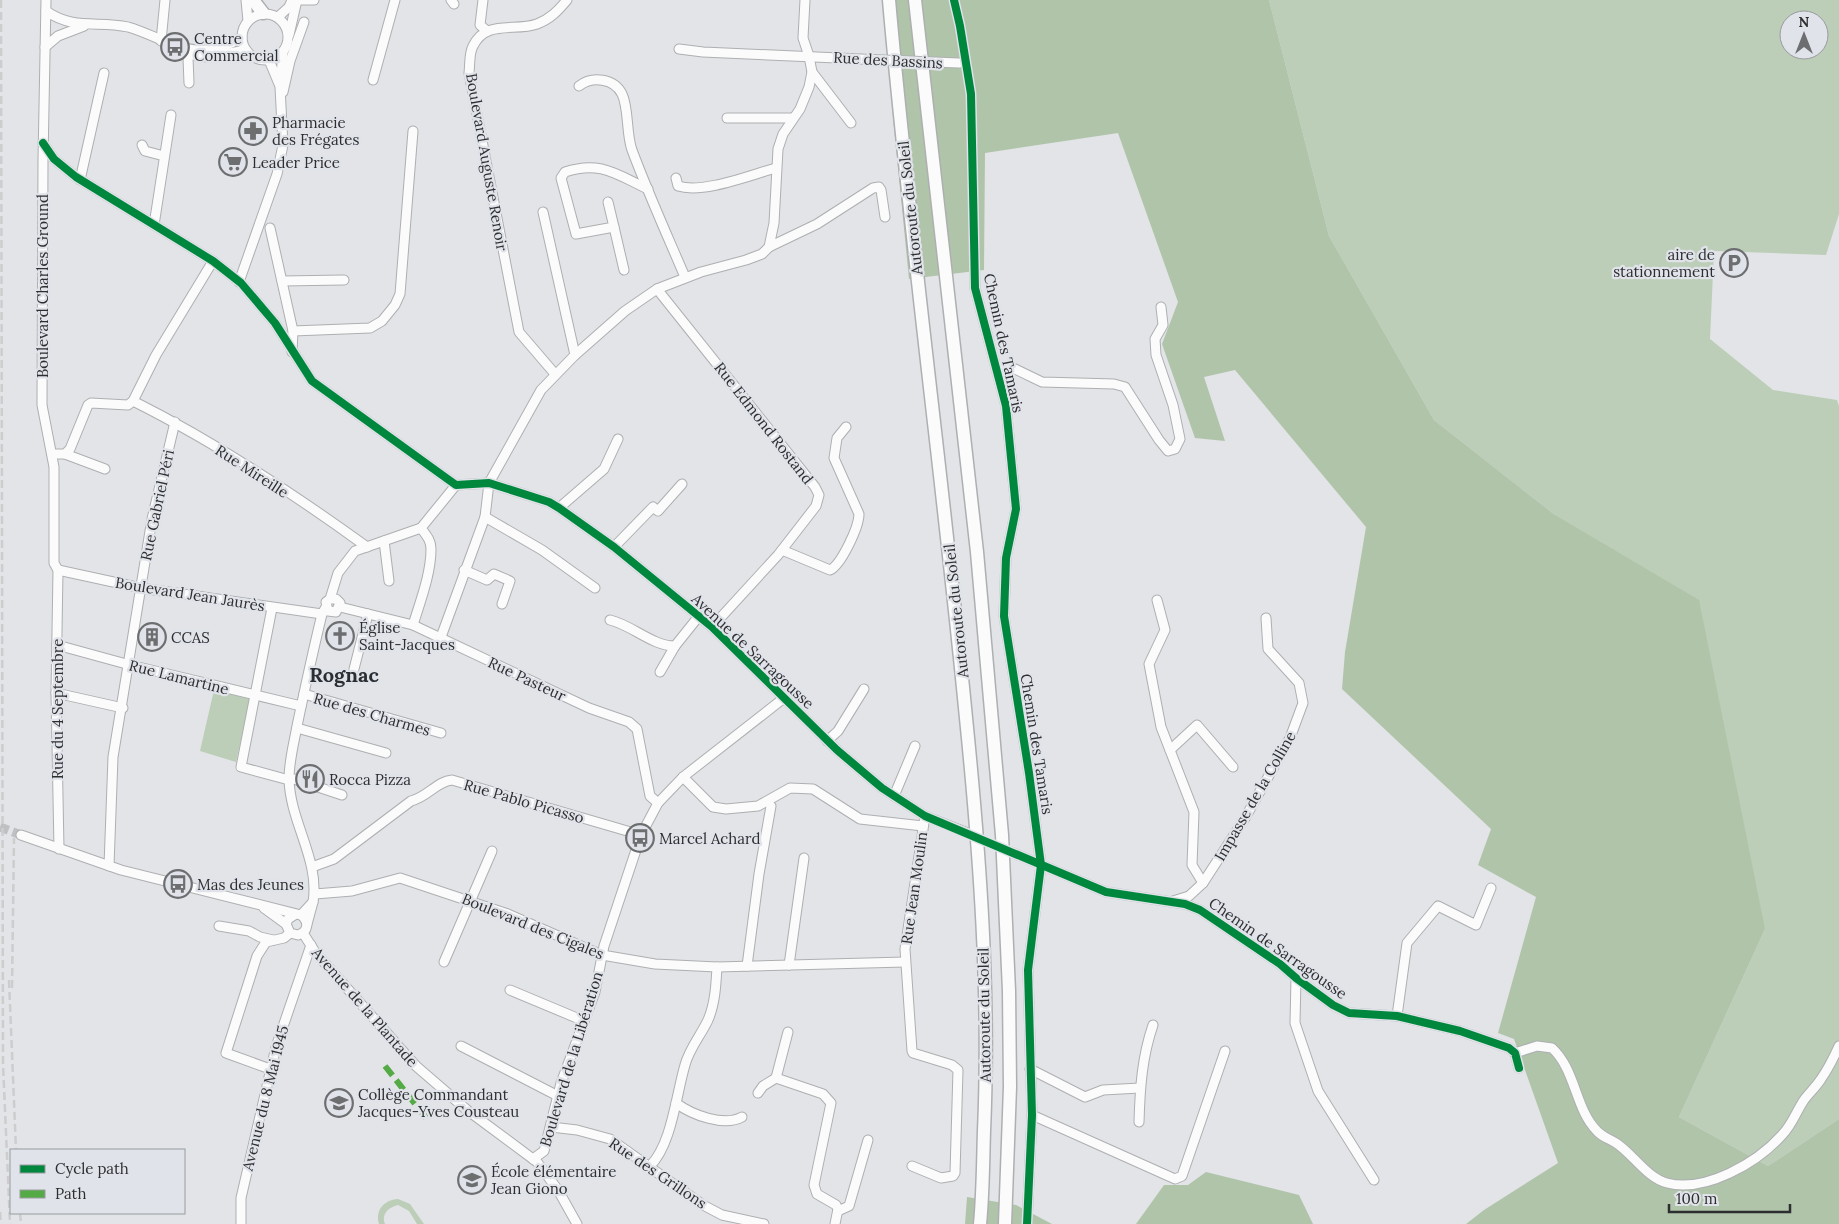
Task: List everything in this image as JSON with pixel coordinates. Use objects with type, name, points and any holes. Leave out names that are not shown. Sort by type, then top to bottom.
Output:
[{"type":"highway","points":[[253,0],[263,13]]},
{"type":"highway","name":"Autoroute du Soleil","points":[[889,2],[909,202],[953,581],[979,844],[986,1089],[980,1224]]},
{"type":"highway","name":"Autoroute du Soleil","points":[[915,2],[976,552],[1002,834],[1009,991],[1010,1077],[1005,1224]]},
{"type":"street","name":"Boulevard Charles Ground","points":[[46,0],[43,143],[42,406],[52,454],[54,556],[58,570]]},
{"type":"street","points":[[164,42],[165,0]]},
{"type":"street","points":[[246,0],[248,21],[242,37],[246,50],[256,58],[269,60],[283,52]]},
{"type":"street","points":[[278,17],[289,8],[292,0]]},
{"type":"street","points":[[280,87],[283,52],[298,0],[314,0]]},
{"type":"street","points":[[373,80],[395,0]]},
{"type":"street","points":[[482,0],[480,25],[487,30],[535,24],[555,14],[567,0]]},
{"type":"street","points":[[768,247],[774,223],[778,149],[783,134],[809,87],[812,72],[810,56],[803,38],[805,0]]},
{"type":"street","name":"Chemin des Tamaris","points":[[954,0],[963,63],[971,94],[975,288],[1006,406],[1016,509],[1006,558],[1004,616],[1029,774],[1041,865],[1028,970],[1032,1115],[1027,1224]]},
{"type":"street","points":[[46,11],[60,21],[87,25],[116,25],[130,28],[183,51],[207,57],[246,50]]},
{"type":"street","points":[[248,21],[263,13],[278,17],[287,28],[289,35]]},
{"type":"street","points":[[282,97],[288,78],[290,61],[304,22]]},
{"type":"street","points":[[45,47],[58,36],[87,25]]},
{"type":"street","name":"Boulevard Auguste Renoir","points":[[487,30],[479,36],[472,47],[469,73],[519,332],[555,374]]},
{"type":"street","points":[[164,42],[204,50],[229,45],[242,37]]},
{"type":"street","name":"Rue des Bassins","points":[[679,49],[704,52],[963,63]]},
{"type":"street","points":[[183,51],[188,58],[189,84]]},
{"type":"street","points":[[239,282],[277,174],[283,145],[282,97],[269,60]]},
{"type":"street","points":[[812,72],[851,123]]},
{"type":"street","points":[[78,178],[104,73]]},
{"type":"street","points":[[579,86],[584,82],[601,80],[612,83],[622,94],[631,148],[685,277]]},
{"type":"street","points":[[154,225],[171,115]]},
{"type":"street","points":[[727,118],[793,118]]},
{"type":"street","points":[[293,331],[310,328],[370,328],[382,321],[395,305],[400,294],[414,131]]},
{"type":"street","points":[[43,143],[54,159],[78,178]]},
{"type":"street","points":[[142,145],[145,151],[164,156]]},
{"type":"street","points":[[43,160],[78,178],[213,261],[239,282],[275,323],[312,381],[456,484],[421,528],[355,551],[338,572],[326,607],[301,706],[289,780],[302,842],[311,862],[314,898],[303,933],[298,935],[290,933]]},
{"type":"street","points":[[614,227],[576,234],[562,185],[561,178],[565,172],[592,166],[602,167],[648,190]]},
{"type":"street","points":[[676,178],[678,186],[688,189],[721,183],[776,168]]},
{"type":"street","points":[[441,637],[485,517],[489,483],[541,390],[575,355],[625,310],[658,289],[685,277],[762,254],[768,247],[817,224],[873,188],[879,187],[881,190],[885,216]]},
{"type":"street","points":[[608,202],[624,270]]},
{"type":"street","points":[[543,212],[575,355]]},
{"type":"street","points":[[270,228],[293,331],[292,352]]},
{"type":"street","points":[[65,454],[70,449],[88,405],[95,403],[128,405],[133,401],[156,355],[213,261]]},
{"type":"street","points":[[282,281],[344,280]]},
{"type":"street","name":"Rue Edmond Rostand","points":[[658,289],[815,486],[818,495],[816,506],[782,550],[712,627]]},
{"type":"street","points":[[997,368],[1011,367],[1042,382],[1114,384],[1124,387],[1168,451],[1175,449],[1180,439],[1173,406],[1156,354],[1155,339],[1163,325],[1161,307]]},
{"type":"street","name":"Rue Mireille","points":[[133,401],[175,422],[325,517],[366,547]]},
{"type":"street","name":"Rue Gabriel Péri","points":[[108,866],[111,775],[152,519],[175,422]]},
{"type":"street","points":[[782,550],[830,570],[836,568],[859,522],[859,514],[834,458],[837,438],[846,427]]},
{"type":"street","points":[[558,508],[604,469],[618,439]]},
{"type":"street","points":[[52,454],[65,454],[105,469]]},
{"type":"street","name":"Avenue de Sarragousse","points":[[456,484],[489,483],[550,502],[614,547],[712,627],[827,741],[894,796],[925,816],[968,833]]},
{"type":"street","points":[[614,547],[653,507],[658,511],[682,484]]},
{"type":"street","points":[[485,517],[542,550],[595,588]]},
{"type":"street","points":[[413,626],[431,549],[429,538],[421,528]]},
{"type":"street","points":[[384,541],[389,582]]},
{"type":"street","name":"Boulevard Jean Jaurès","points":[[58,570],[140,588],[272,608],[326,607],[334,613],[340,607]]},
{"type":"street","name":"Rue du 4 Septembre","points":[[58,570],[56,693],[59,849]]},
{"type":"street","points":[[464,570],[488,580],[494,574],[510,581],[502,604]]},
{"type":"street","points":[[1157,600],[1165,630],[1149,664],[1161,727],[1194,812],[1192,865],[1203,883]]},
{"type":"street","name":"Rue Pasteur","points":[[340,607],[413,626],[441,637],[589,708],[629,722],[637,729],[650,796],[658,803]]},
{"type":"street","points":[[272,608],[241,767],[289,780],[294,779],[342,795]]},
{"type":"street","points":[[354,669],[368,614]]},
{"type":"street","points":[[660,672],[675,646],[699,616]]},
{"type":"street","name":"Impasse de la Colline","points":[[1168,902],[1189,896],[1203,883],[1245,818],[1290,738],[1303,703],[1299,683],[1268,650],[1266,618]]},
{"type":"street","points":[[610,620],[623,623],[666,646],[675,646]]},
{"type":"street","name":"Rue Lamartine","points":[[57,645],[130,665],[301,706]]},
{"type":"street","points":[[827,741],[838,731],[864,689]]},
{"type":"street","points":[[56,693],[123,708]]},
{"type":"street","name":"Rue des Charmes","points":[[304,694],[441,733]]},
{"type":"street","name":"Boulevard de la Libération","points":[[533,1159],[544,1151],[558,1096],[595,992],[602,955],[641,835],[658,803],[683,777],[784,698]]},
{"type":"street","points":[[1170,750],[1196,725],[1233,767]]},
{"type":"street","points":[[297,728],[386,753]]},
{"type":"street","points":[[894,796],[915,746]]},
{"type":"street","points":[[683,777],[713,807],[726,809],[758,806],[790,788],[807,788],[813,789],[860,819],[923,826]]},
{"type":"street","name":"Rue Pablo Picasso","points":[[311,862],[334,859],[411,801],[422,798],[446,781],[452,780],[641,835]]},
{"type":"street","points":[[747,966],[770,806]]},
{"type":"street","name":"Rue Jean Moulin","points":[[912,1166],[941,1178],[953,1176],[958,1070],[952,1065],[912,1050],[908,980],[905,962],[925,816]]},
{"type":"street","points":[[21,835],[108,866],[298,915],[307,924]]},
{"type":"street","points":[[444,962],[492,851]]},
{"type":"street","points":[[1011,852],[1041,865]]},
{"type":"street","points":[[789,965],[804,858]]},
{"type":"street","name":"Chemin de Sarragousse","points":[[1041,865],[1106,892],[1185,904],[1200,910],[1348,1013],[1397,1016],[1460,1031],[1509,1048],[1515,1053]]},
{"type":"street","name":"Boulevard des Cigales","points":[[314,898],[352,891],[400,878],[470,900],[563,937],[602,955],[655,964],[717,967],[905,962]]},
{"type":"street","points":[[1397,1016],[1407,943],[1438,906],[1476,925],[1491,888]]},
{"type":"street","points":[[286,924],[288,919],[298,915],[314,898]]},
{"type":"street","points":[[260,904],[286,924],[290,933]]},
{"type":"street","points":[[219,926],[250,931],[260,937],[274,940]]},
{"type":"street","points":[[270,1069],[226,1053],[257,956],[266,942],[284,938],[290,933]]},
{"type":"street","name":"Avenue de la Plantade","points":[[303,933],[311,945],[416,1066],[468,1110],[533,1159],[558,1190],[577,1224]]},
{"type":"street","name":"Avenue du 8 Mai 1945","points":[[241,1224],[241,1198],[270,1069],[311,945]]},
{"type":"street","points":[[650,1166],[658,1158],[676,1103],[686,1062],[708,1019],[714,1001],[717,967]]},
{"type":"street","points":[[1296,978],[1295,1023],[1318,1091],[1374,1180]]},
{"type":"street","points":[[510,990],[584,1021]]},
{"type":"street","points":[[1139,1122],[1144,1053],[1153,1025]]},
{"type":"street","points":[[758,1093],[763,1086],[776,1078],[788,1032]]},
{"type":"street","points":[[461,1046],[558,1096]]},
{"type":"street","points":[[1519,1068],[1515,1053],[1537,1046],[1552,1048],[1567,1070],[1587,1117],[1598,1133],[1618,1144],[1661,1181],[1685,1184],[1708,1181],[1726,1175],[1759,1155],[1779,1139],[1796,1117],[1805,1098],[1828,1069],[1839,1046]]},
{"type":"street","points":[[1032,1115],[1175,1179],[1182,1176],[1225,1051]]},
{"type":"street","points":[[1030,1069],[1085,1096],[1102,1090],[1140,1088]]},
{"type":"street","points":[[776,1078],[823,1094],[830,1103],[814,1185],[817,1194],[836,1205],[838,1212],[835,1224]]},
{"type":"street","points":[[676,1103],[686,1110],[728,1122],[742,1117]]},
{"type":"street","name":"Rue des Grillons","points":[[551,1127],[577,1130],[610,1139],[703,1205],[722,1215],[764,1224]]},
{"type":"street","points":[[838,1212],[849,1206],[868,1140]]},
{"type":"green space","points":[[887,0],[1269,0],[1329,236],[1434,420],[1555,515],[1699,600],[1765,929],[1679,1117],[1768,1166],[1839,1119],[1839,1224],[1466,1224],[1484,1210],[1558,1163],[1514,1039],[1498,1033],[1536,897],[1478,865],[1491,829],[1342,689],[1345,652],[1366,527],[1235,370],[1204,377],[1225,441],[1195,438],[1162,344],[1178,302],[1118,133],[985,153],[984,270],[909,279],[892,107]]},
{"type":"green space","points":[[1269,0],[1839,0],[1839,214],[1826,255],[1714,251],[1710,339],[1773,390],[1837,400],[1839,406],[1839,1119],[1768,1166],[1679,1117],[1765,929],[1555,515],[1434,420],[1329,236]]},
{"type":"green space","points":[[214,690],[250,699],[236,762],[200,751]]},
{"type":"green space","points":[[1206,1172],[1299,1195],[1313,1224],[1136,1224],[1164,1185],[1188,1185]]},
{"type":"green space","points":[[967,1197],[1016,1205],[1052,1224],[965,1224]]},
{"type":"green space","points":[[398,1199],[410,1204],[424,1224],[417,1224],[409,1211],[398,1205],[392,1207],[385,1214],[385,1224],[379,1224],[378,1214],[382,1207],[389,1201]]},
{"type":"tunnel","points":[[0,827],[21,835]]},
{"type":"tunnel","points":[[972,835],[1006,850]]},
{"type":"railway","points":[[1,0],[3,1064],[10,1224]]},
{"type":"railway","points":[[12,988],[14,838]]},
{"type":"railway","points":[[9,980],[16,1149]]},
{"type":"railway","points":[[0,1212],[1,1224]]},
{"type":"railway","points":[[20,1214],[21,1224]]},
{"type":"marked path","points":[[385,1066],[427,1119]]},
{"type":"cycle path","points":[[954,0],[971,94],[975,288],[1006,406],[1016,509],[1006,558],[1004,616],[1029,773],[1041,865],[1028,970],[1032,1115],[1027,1224]]},
{"type":"cycle path","points":[[43,143],[54,159],[76,177],[213,261],[241,283],[275,323],[312,381],[456,485],[489,483],[549,502],[614,547],[712,627],[837,750],[882,788],[925,816],[1106,892],[1185,904],[1200,910],[1280,964],[1333,1005],[1349,1013],[1397,1016],[1460,1031],[1509,1048],[1515,1053],[1519,1068]]},
{"type":"place","name":"Centre Commercial","points":[[175,47]]},
{"type":"place","name":"Pharmacie des Frégates","points":[[253,131]]},
{"type":"place","name":"Leader Price","points":[[233,162]]},
{"type":"place","name":"aire de stationnement","points":[[1734,263]]},
{"type":"place","name":"Église Saint-Jacques","points":[[340,636]]},
{"type":"place","name":"CCAS","points":[[152,637]]},
{"type":"place","name":"Rocca Pizza","points":[[310,779]]},
{"type":"place","name":"Marcel Achard","points":[[640,838]]},
{"type":"place","name":"Mas des Jeunes","points":[[178,884]]},
{"type":"place","name":"Collège Commandant Jacques-Yves Cousteau","points":[[339,1103]]},
{"type":"place","name":"École élémentaire Jean Giono","points":[[472,1180]]},
{"type":"district","name":"Rognac","points":[[344,674]]}]
